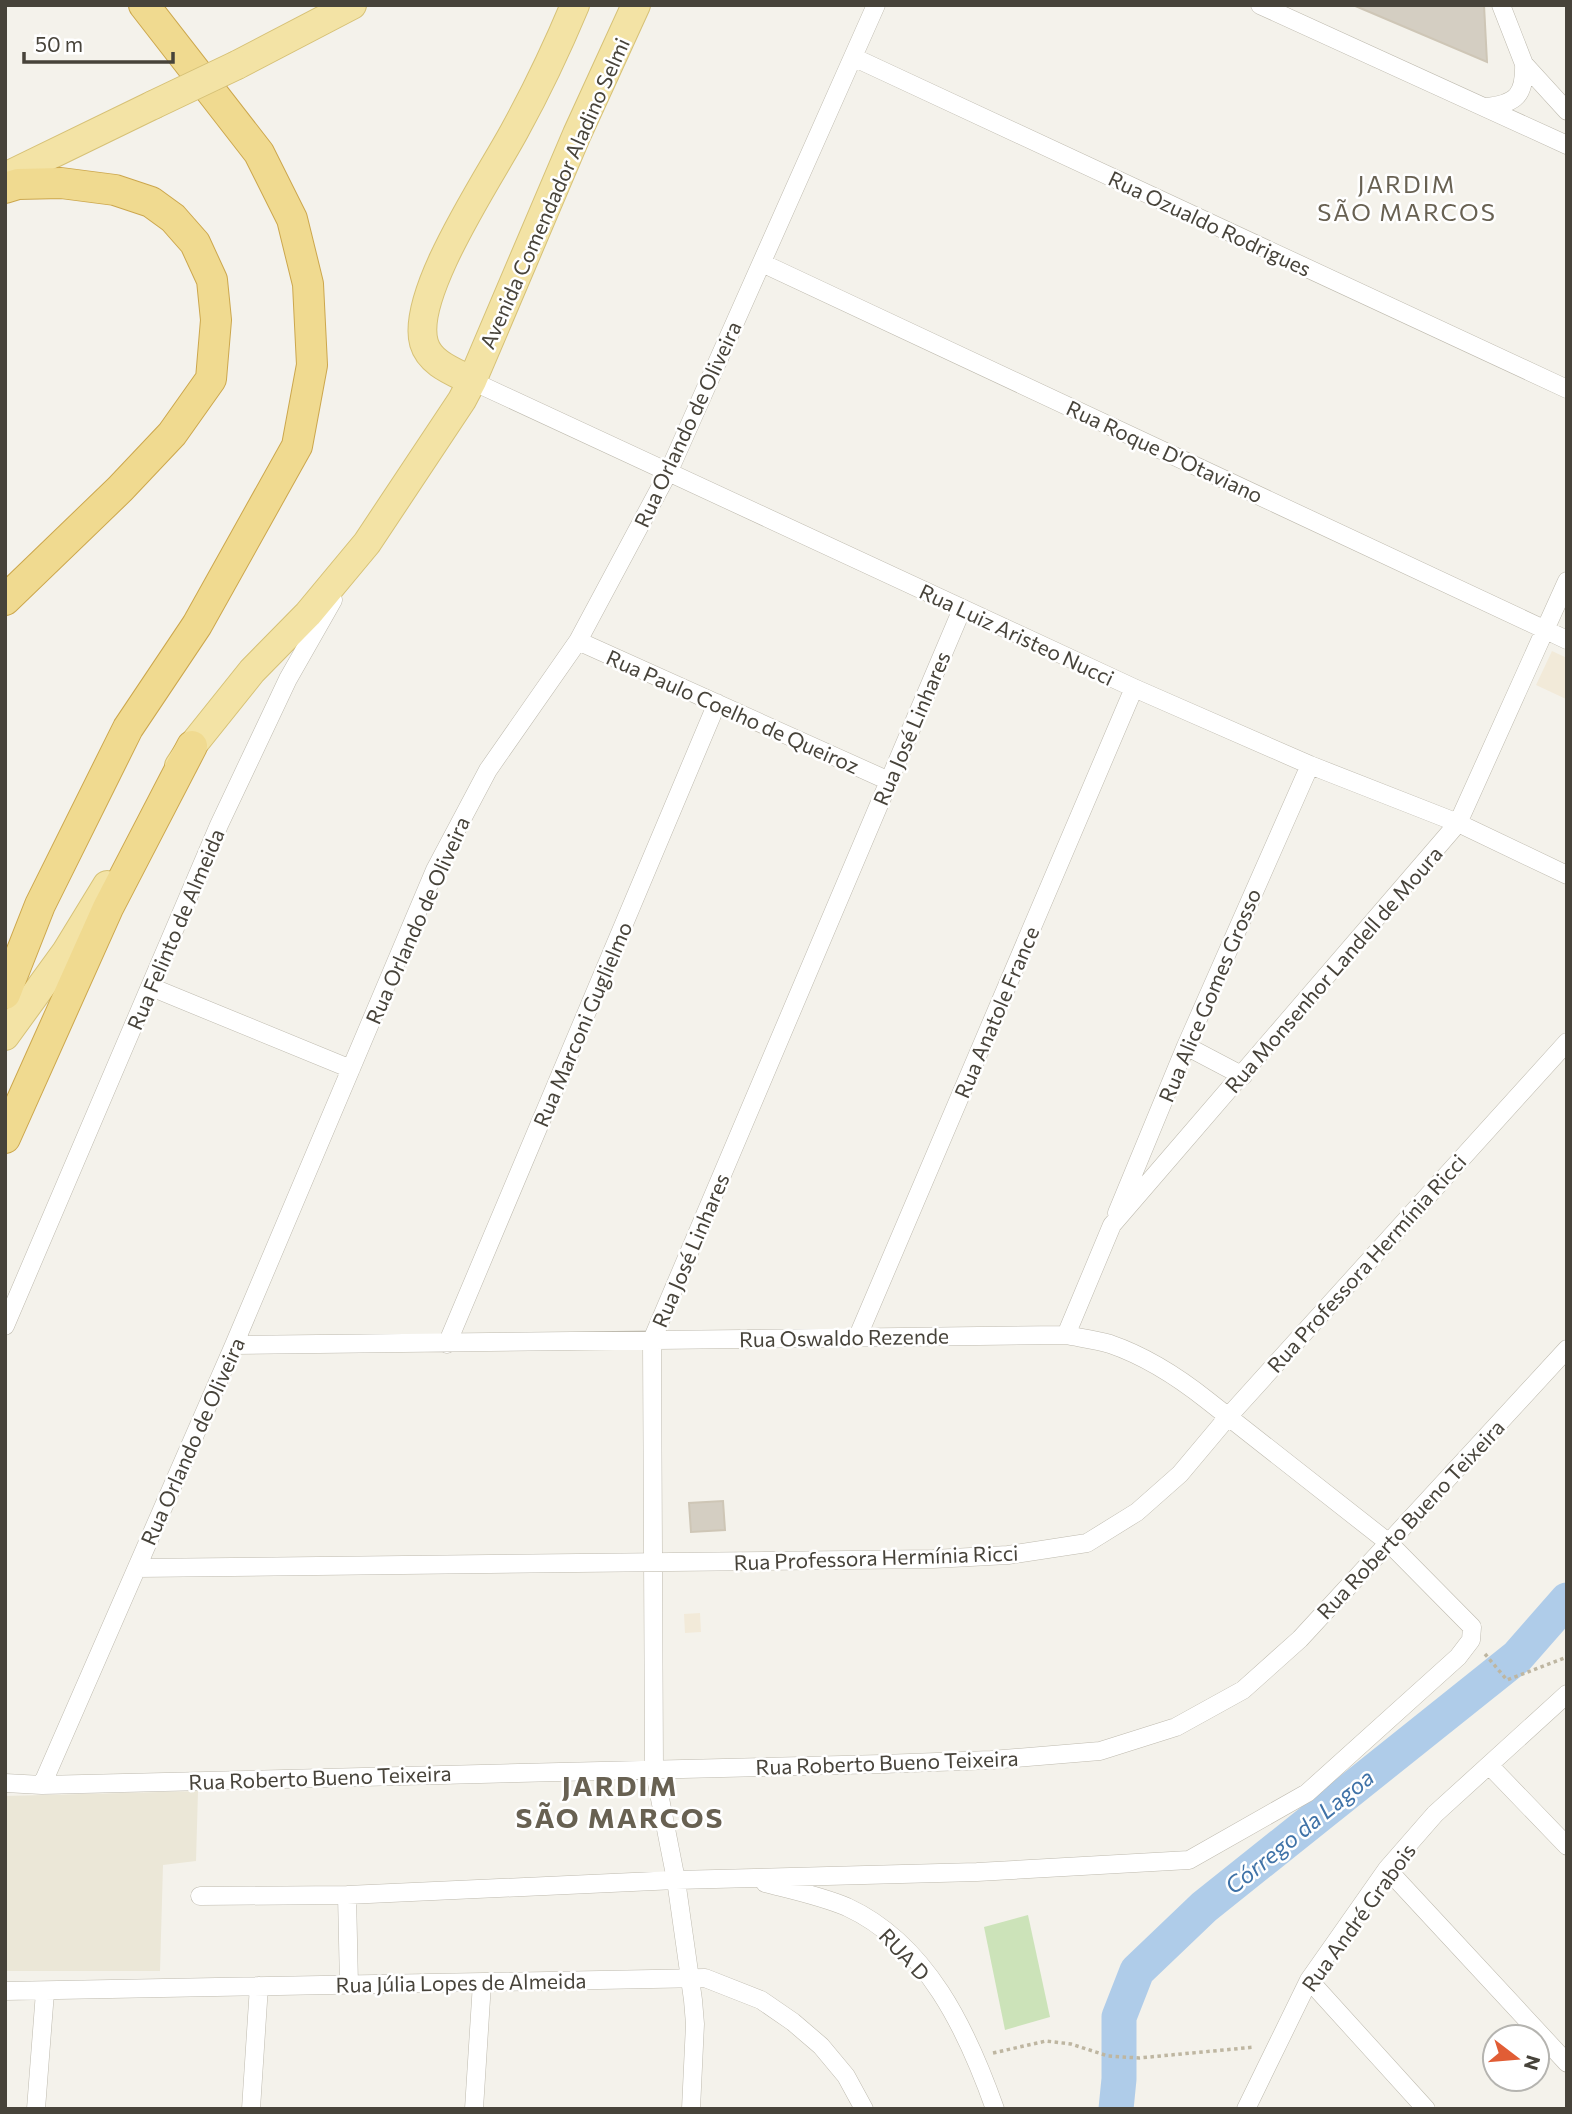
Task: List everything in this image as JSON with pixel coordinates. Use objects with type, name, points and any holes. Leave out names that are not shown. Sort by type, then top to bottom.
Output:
[{"type":"highway","points":[[5,994],[40,905],[128,728],[197,625],[297,446],[312,365],[308,284],[292,219],[259,153],[144,5]]},
{"type":"highway","points":[[5,188],[18,184],[61,183],[115,190],[151,202],[173,218],[195,243],[212,280],[216,320],[211,379],[172,435],[121,489],[5,600]]},
{"type":"highway","points":[[5,1138],[108,908],[192,746]]},
{"type":"main road","points":[[5,177],[237,65],[352,5]]},
{"type":"main road","points":[[472,381],[434,360],[424,344],[422,325],[427,301],[458,230],[515,130],[575,5]]},
{"type":"main road","name":"Avenida Comendador Aladino Selmi","points":[[5,1036],[66,952],[192,746],[252,671],[308,614],[367,543],[423,461],[472,381],[636,5]]},
{"type":"street","name":"Rua Orlando de Oliveira","points":[[42,1785],[234,1346],[435,870],[488,770],[578,641],[669,471],[876,5]]},
{"type":"street","points":[[1260,5],[1567,145]]},
{"type":"street","points":[[1501,5],[1524,64],[1567,111]]},
{"type":"street","name":"Rua Ozualdo Rodrigues","points":[[853,57],[1567,389]]},
{"type":"street","points":[[1486,107],[1506,105],[1518,96],[1524,80],[1524,64]]},
{"type":"street","name":"Rua Roque D'Otaviano","points":[[762,263],[1567,640]]},
{"type":"street","name":"Rua Luiz Aristeo Nucci","points":[[472,381],[1134,688],[1310,765],[1458,823],[1567,875]]},
{"type":"street","name":"Rua Felinto de Almeida","points":[[5,1325],[219,825],[288,679],[367,543]]},
{"type":"street","name":"Rua Monsenhor Landell de Moura","points":[[1066,1335],[1112,1226],[1458,823],[1567,581]]},
{"type":"street","name":"Rua José Linhares","points":[[691,2109],[695,2024],[676,1880],[654,1768],[652,1340],[962,609]]},
{"type":"street","name":"Rua Paulo Coelho de Queiroz","points":[[578,641],[889,781]]},
{"type":"street","name":"Rua Anatole France","points":[[858,1336],[1134,688]]},
{"type":"street","name":"Rua Marconi Guglielmo","points":[[447,1344],[717,704]]},
{"type":"street","name":"Rua Alice Gomes Grosso","points":[[1112,1226],[1186,1046],[1310,765]]},
{"type":"street","points":[[151,987],[351,1069]]},
{"type":"street","name":"Rua Professora Hermínia Ricci","points":[[136,1568],[958,1558],[1008,1555],[1087,1543],[1137,1512],[1180,1474],[1227,1418],[1567,1042]]},
{"type":"street","points":[[1186,1046],[1243,1076]]},
{"type":"street","name":"Rua Oswaldo Rezende","points":[[200,1896],[347,1895],[676,1880],[977,1872],[1189,1860],[1307,1793],[1458,1657],[1471,1640],[1472,1627],[1389,1543],[1183,1381],[1110,1344],[1066,1335],[234,1346]]},
{"type":"street","name":"Rua Roberto Bueno Teixeira","points":[[5,1783],[42,1785],[991,1760],[1100,1751],[1176,1727],[1243,1690],[1300,1639],[1567,1349]]},
{"type":"street","name":"Rua André Grabois","points":[[1246,2109],[1309,1980],[1387,1869],[1435,1814],[1567,1694]]},
{"type":"street","points":[[1489,1765],[1567,1846]]},
{"type":"street","points":[[1387,1869],[1567,2063]]},
{"type":"street","name":"RUA D","points":[[746,1878],[846,1907],[878,1924],[901,1942],[957,2017],[995,2109]]},
{"type":"street","points":[[347,1895],[349,1985]]},
{"type":"street","name":"Rua Júlia Lopes de Almeida","points":[[5,1991],[705,1978],[761,2000],[793,2022],[821,2046],[846,2076],[864,2109]]},
{"type":"street","points":[[1309,1980],[1426,2109]]},
{"type":"street","points":[[474,2109],[482,1983]]},
{"type":"street","points":[[251,2109],[259,1986]]},
{"type":"street","points":[[36,2109],[45,1992]]},
{"type":"path","points":[[1485,1654],[1507,1680],[1567,1657]]},
{"type":"path","points":[[975,2056],[1046,2041],[1071,2044],[1108,2056],[1139,2058],[1244,2049],[1277,2043]]},
{"type":"shaded area","points":[[1552,651],[1567,658],[1566,699],[1536,685]]},
{"type":"shaded area","points":[[700,1613],[701,1632],[685,1633],[684,1614]]},
{"type":"shaded area","points":[[198,1791],[196,1861],[163,1865],[160,1971],[5,1971],[5,1796]]},
{"type":"green space","points":[[1028,1915],[1050,2017],[1005,2030],[984,1927]]},
{"type":"building","points":[[1353,5],[1484,5],[1487,62]]},
{"type":"building","points":[[723,1501],[725,1530],[691,1532],[689,1503]]},
{"type":"waterway","name":"Córrego da Lagoa","points":[[1116,2109],[1119,2017],[1137,1971],[1204,1907],[1517,1657],[1567,1600]]},
{"type":"district","name":"JARDIM SÃO MARCOS","points":[[1407,197]]},
{"type":"district","name":"JARDIM SÃO MARCOS","points":[[620,1801]]}]
